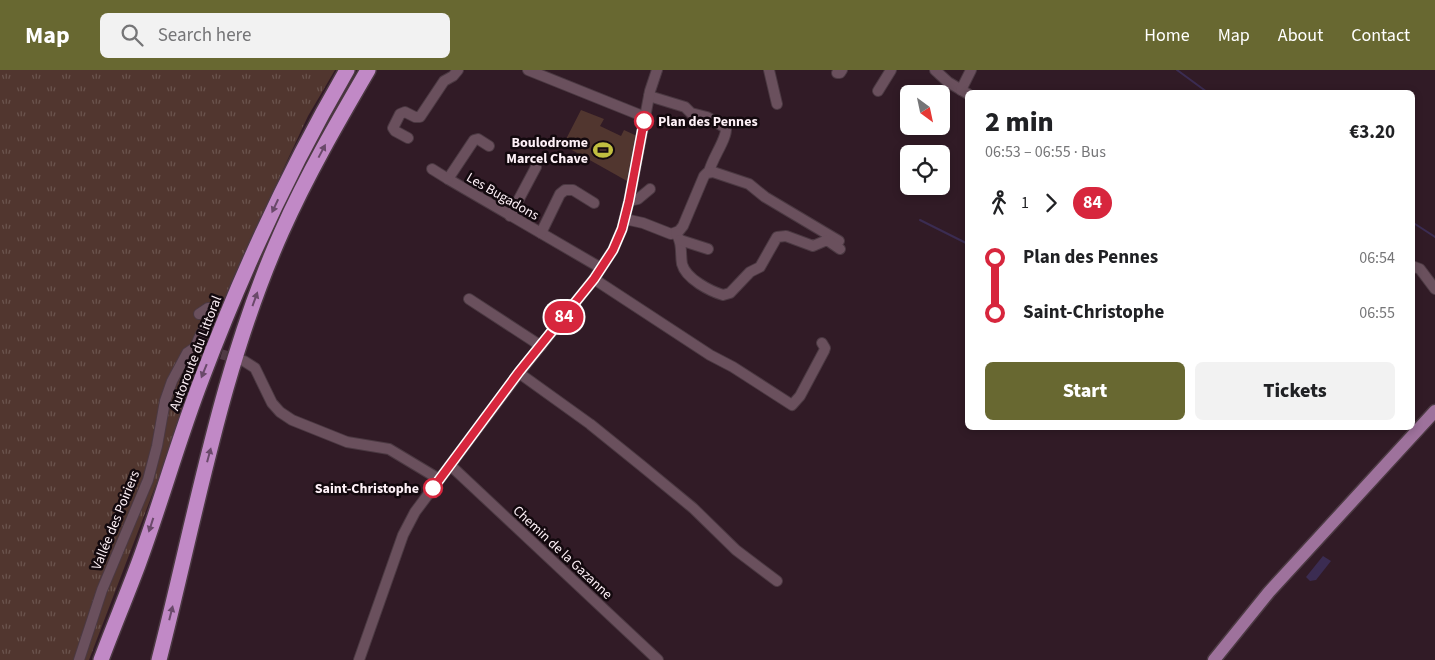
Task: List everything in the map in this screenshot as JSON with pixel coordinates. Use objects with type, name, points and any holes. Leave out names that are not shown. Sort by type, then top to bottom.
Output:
[{"type":"highway","name":"Autoroute du Littoral","points":[[101,660],[138,563],[202,378],[250,260],[312,132],[347,70]]},
{"type":"highway","points":[[158,660],[224,394],[248,319],[286,223],[333,130],[368,70]]},
{"type":"highway","points":[[106,660],[138,563]]},
{"type":"main road","points":[[1214,660],[1268,592],[1435,411]]},
{"type":"street","points":[[408,138],[392,128],[400,114],[404,112],[415,118],[420,117],[444,81],[453,76],[458,70]]},
{"type":"street","points":[[528,70],[644,117]]},
{"type":"street","points":[[359,660],[403,536],[415,512],[519,372],[594,279],[615,244],[625,219],[644,117],[657,70]]},
{"type":"street","points":[[769,70],[777,104]]},
{"type":"street","points":[[878,91],[891,70]]},
{"type":"street","points":[[941,72],[964,92],[971,70]]},
{"type":"street","points":[[649,96],[685,107],[692,113],[707,117],[726,128],[726,135],[711,162],[709,172],[704,176],[678,236],[684,270],[693,279],[723,295],[730,294],[750,272],[762,264],[777,237],[786,236],[813,246],[827,240],[840,245],[765,197],[749,184],[709,172]]},
{"type":"street","name":"Les Bugadons","points":[[489,146],[478,139],[474,140],[448,179],[601,268]]},
{"type":"street","points":[[510,216],[536,167]]},
{"type":"street","points":[[432,169],[448,179]]},
{"type":"street","points":[[538,232],[559,186]]},
{"type":"street","points":[[629,201],[638,199],[650,189]]},
{"type":"street","points":[[538,232],[560,194],[565,190],[573,190],[594,203]]},
{"type":"street","points":[[625,219],[643,223],[708,249]]},
{"type":"street","points":[[1415,267],[1420,269],[1435,289]]},
{"type":"street","points":[[594,279],[710,355],[733,367],[792,405],[800,396],[824,352],[825,348],[822,343]]},
{"type":"street","points":[[469,299],[541,346]]},
{"type":"street","name":"Vallée des Poiriers","points":[[79,660],[102,590],[148,480],[171,384],[187,353],[200,348],[197,340],[213,312],[211,308],[208,308],[199,314]]},
{"type":"street","points":[[244,361],[255,368],[272,403],[280,412],[292,420],[346,442],[389,449],[439,479]]},
{"type":"street","points":[[519,372],[590,424],[642,466],[693,508],[736,550],[777,581]]},
{"type":"street","name":"Chemin de la Gazanne","points":[[450,464],[658,660]]},
{"type":"green space","points":[[0,70],[335,70],[308,116],[245,251],[89,660],[0,660]]},
{"type":"green space","name":"Boulodrome Marcel Chave","points":[[581,110],[604,119],[600,126],[621,136],[624,130],[637,136],[627,181],[563,145]]},
{"type":"shaded area","points":[[1323,556],[1331,561],[1316,580],[1310,581],[1306,577]]},
{"type":"waterway","points":[[1177,70],[1204,90]]},
{"type":"waterway","points":[[920,220],[965,242]]},
{"type":"waterway","points":[[1415,224],[1435,237]]},
{"type":"tunnel","points":[[207,350],[241,360]]},
{"type":"bus line","name":"84","points":[[433,488],[519,372],[594,279],[613,250],[625,219],[644,121]]},
{"type":"place","name":"Plan des Pennes","points":[[644,121]]},
{"type":"place","name":"Boulodrome Marcel Chave","points":[[603,150]]},
{"type":"place","name":"Saint-Christophe","points":[[433,488]]}]
